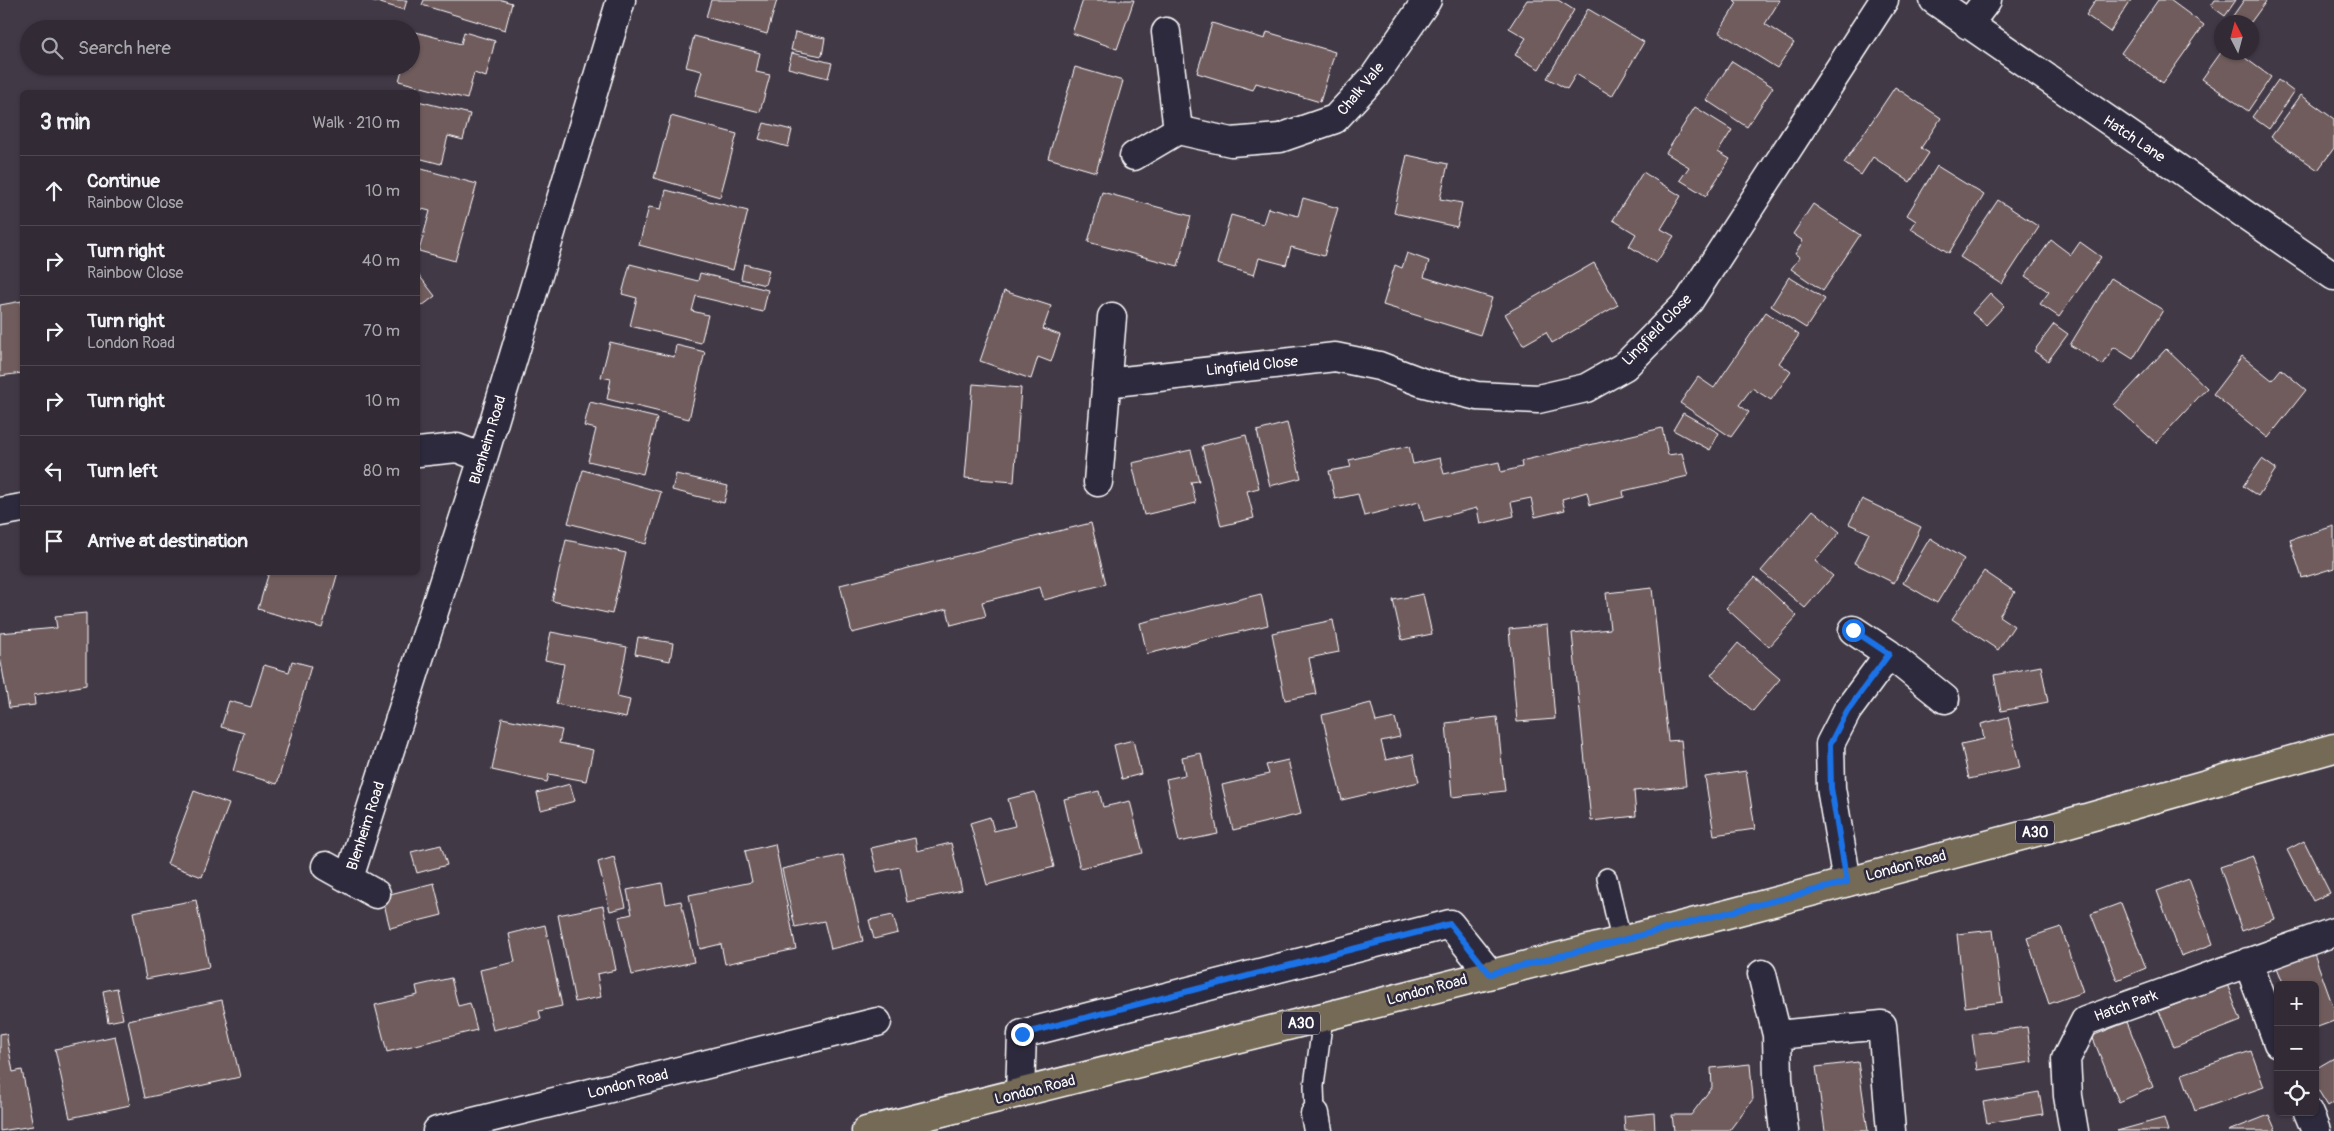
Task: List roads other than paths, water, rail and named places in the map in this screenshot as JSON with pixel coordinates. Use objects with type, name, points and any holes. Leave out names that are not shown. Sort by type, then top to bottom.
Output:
[{"type":"main road","name":"London Road","points":[[866,1131],[1323,1017],[1847,882],[2242,776],[2334,748]]},
{"type":"street","name":"Blenheim Road","points":[[376,894],[338,872],[483,458],[621,0]]},
{"type":"street","name":"Chalk Vale","points":[[1178,130],[1231,142],[1280,138],[1335,119],[1374,77],[1427,0]]},
{"type":"street","name":"Lingfield Close","points":[[1106,383],[1335,357],[1379,366],[1424,383],[1477,396],[1538,399],[1586,388],[1625,366],[1689,301],[1884,0]]},
{"type":"street","name":"Hatch Lane","points":[[1934,0],[2334,276]]},
{"type":"street","points":[[1968,25],[1987,0]]},
{"type":"street","points":[[1134,156],[1178,130],[1166,32]]},
{"type":"street","points":[[1098,482],[1112,317]]},
{"type":"street","points":[[420,452],[457,448],[483,458]]},
{"type":"street","points":[[0,512],[20,508]]},
{"type":"street","points":[[1853,630],[1889,654],[1945,698]]},
{"type":"street","points":[[1847,882],[1831,788],[1830,744],[1847,711],[1889,654]]},
{"type":"street","points":[[1020,1093],[1022,1034],[1441,926],[1450,924],[1490,974]]},
{"type":"street","name":"Hatch Park","points":[[2074,1131],[2066,1059],[2085,1021],[2334,932]]},
{"type":"street","points":[[2248,962],[2274,1031]]},
{"type":"street","points":[[1762,974],[1777,1035],[1778,1079],[1784,1131]]},
{"type":"street","name":"London Road","points":[[437,1131],[877,1022]]},
{"type":"street","points":[[1777,1035],[1882,1025],[1892,1131]]},
{"type":"street","points":[[2310,1116],[2316,1131]]},
{"type":"lane","points":[[1607,878],[1621,940]]},
{"type":"lane","points":[[1316,1123],[1314,1086],[1323,1017]]}]
